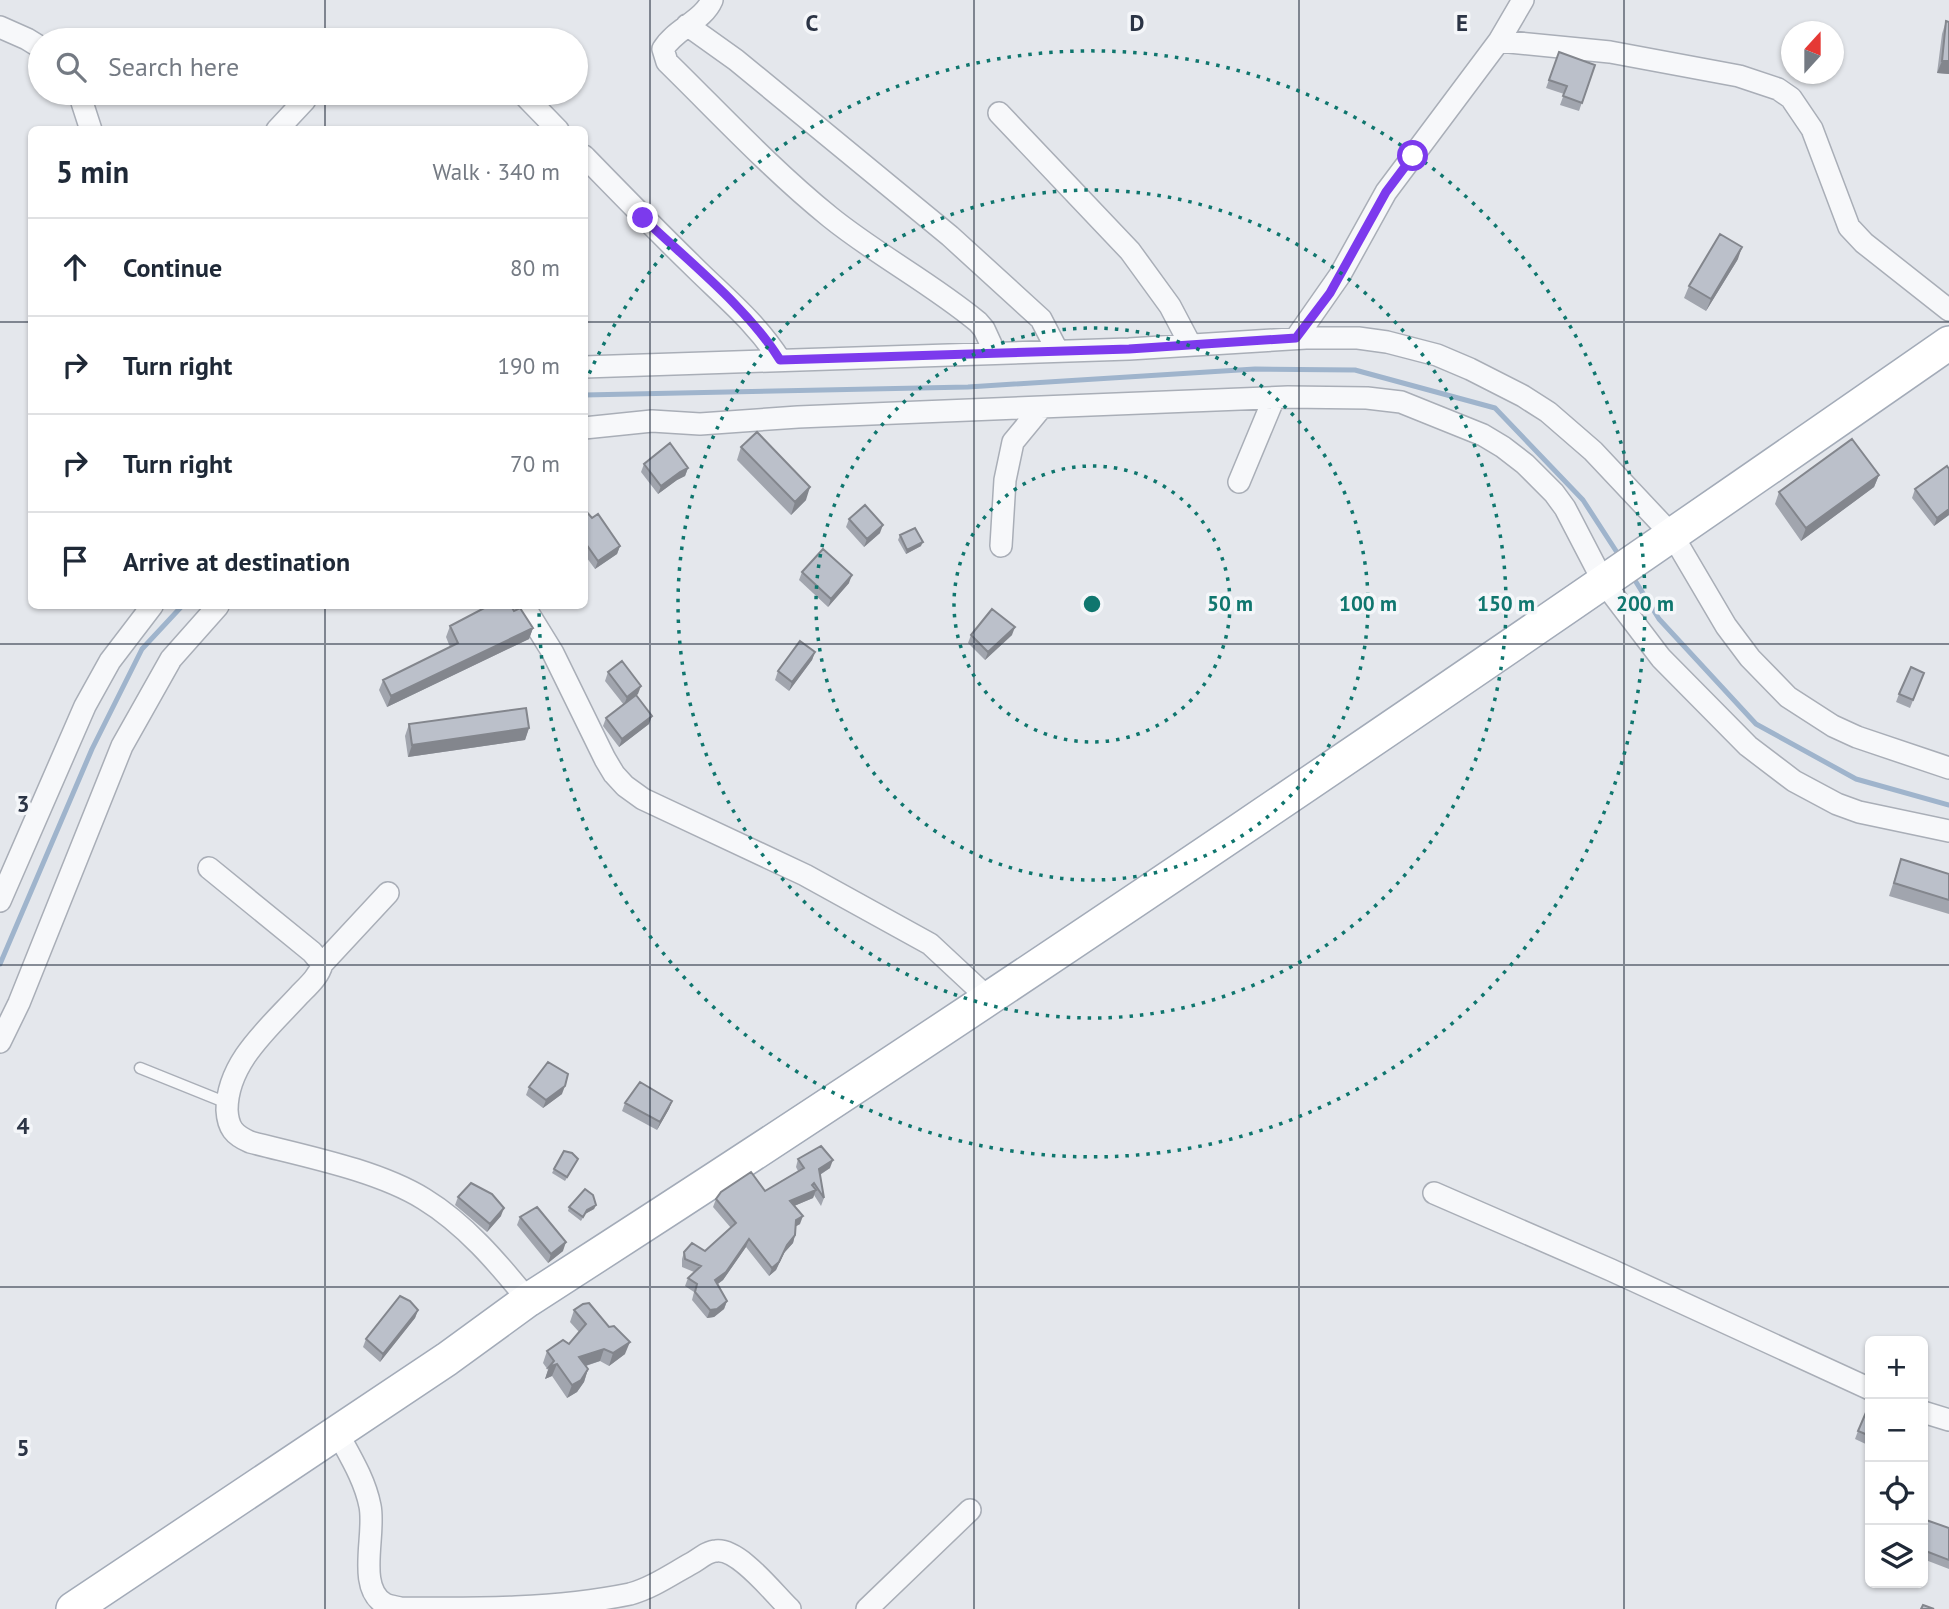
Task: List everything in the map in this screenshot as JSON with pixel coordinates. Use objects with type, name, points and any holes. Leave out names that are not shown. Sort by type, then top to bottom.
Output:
[{"type":"main road","points":[[73,1609],[447,1359],[528,1300],[1231,837],[1613,577],[1949,343]]},
{"type":"street","points":[[712,0],[702,14],[667,42],[663,49],[667,62],[827,214],[873,250],[978,322],[995,353]]},
{"type":"street","points":[[1296,338],[1335,284],[1386,192],[1499,41],[1523,0]]},
{"type":"street","points":[[687,25],[736,60],[958,243],[1041,319],[1057,350]]},
{"type":"street","points":[[0,27],[28,40]]},
{"type":"street","points":[[1499,41],[1610,52],[1739,76],[1778,89],[1791,98],[1812,129],[1849,227],[1864,243],[1949,310]]},
{"type":"street","points":[[83,105],[90,126]]},
{"type":"street","points":[[282,126],[300,105]]},
{"type":"street","points":[[534,105],[554,126]]},
{"type":"street","points":[[999,113],[1130,251],[1170,306],[1190,344]]},
{"type":"street","points":[[588,160],[643,218],[746,316],[780,360]]},
{"type":"street","points":[[588,367],[1129,349],[1296,338],[1358,338],[1387,342],[1437,355],[1498,383],[1548,412],[1593,451],[1750,658],[1788,697],[1845,732],[1949,768]]},
{"type":"street","points":[[1240,482],[1274,398]]},
{"type":"street","points":[[588,428],[652,421],[700,424],[825,415],[1274,398],[1367,398],[1401,402],[1483,435],[1525,464],[1554,493],[1580,534],[1613,577],[1661,658],[1748,746],[1777,769],[1794,781],[1848,808],[1949,831]]},
{"type":"street","points":[[1001,546],[1004,480],[1013,442],[1041,408]]},
{"type":"street","points":[[0,901],[85,706],[110,661],[150,609]]},
{"type":"street","points":[[0,1042],[19,1003],[122,746],[171,659],[215,609]]},
{"type":"street","points":[[526,609],[553,653],[605,759],[614,775],[625,786],[660,808],[805,875],[930,944],[988,998]]},
{"type":"street","points":[[209,868],[312,952],[322,964]]},
{"type":"street","points":[[388,893],[322,964],[314,979],[243,1059],[232,1079],[227,1103],[230,1129],[238,1137],[372,1176],[407,1189],[429,1202],[497,1262],[528,1300]]},
{"type":"street","points":[[1434,1193],[1611,1270],[1865,1387]]},
{"type":"street","points":[[1928,1414],[1949,1420]]},
{"type":"street","points":[[337,1432],[368,1496],[372,1521],[368,1580],[374,1594],[385,1604],[400,1608],[524,1608],[590,1602],[632,1594],[715,1551],[740,1559],[790,1609]]},
{"type":"street","points":[[867,1609],[970,1510]]},
{"type":"lane","points":[[140,1068],[227,1103]]},
{"type":"building","points":[[1946,21],[1949,22],[1949,61],[1942,61]]},
{"type":"building","points":[[1559,52],[1595,65],[1582,103],[1563,96],[1567,86],[1549,80]]},
{"type":"building","points":[[1720,234],[1742,247],[1711,299],[1689,286]]},
{"type":"building","points":[[757,432],[810,487],[795,502],[741,447]]},
{"type":"building","points":[[1852,439],[1879,475],[1806,528],[1779,492]]},
{"type":"building","points":[[670,443],[688,468],[661,486],[644,464]]},
{"type":"building","points":[[1947,466],[1949,509],[1937,518],[1915,489]]},
{"type":"building","points":[[865,505],[883,525],[867,539],[849,519]]},
{"type":"building","points":[[588,514],[592,518],[598,514],[620,546],[598,561],[588,547]]},
{"type":"building","points":[[915,528],[923,542],[907,550],[900,535]]},
{"type":"building","points":[[823,549],[852,575],[831,599],[802,572]]},
{"type":"building","points":[[482,609],[521,609],[533,628],[391,696],[383,680],[458,643],[450,626]]},
{"type":"building","points":[[992,609],[1015,627],[988,652],[971,635]]},
{"type":"building","points":[[800,641],[815,652],[792,682],[778,671]]},
{"type":"building","points":[[622,661],[641,686],[627,697],[608,672]]},
{"type":"building","points":[[1911,667],[1924,673],[1913,700],[1899,694]]},
{"type":"building","points":[[636,695],[652,716],[622,739],[606,718]]},
{"type":"building","points":[[526,708],[529,728],[412,745],[409,724]]},
{"type":"building","points":[[1901,859],[1949,874],[1949,900],[1894,883]]},
{"type":"building","points":[[548,1062],[568,1074],[565,1086],[546,1100],[529,1087]]},
{"type":"building","points":[[640,1082],[672,1101],[660,1122],[625,1103]]},
{"type":"building","points":[[821,1146],[833,1160],[819,1169],[824,1198],[814,1183],[812,1185],[816,1190],[790,1201],[803,1216],[796,1220],[795,1235],[779,1262],[772,1268],[749,1239],[726,1272],[715,1280],[727,1301],[717,1309],[710,1310],[695,1292],[697,1284],[688,1278],[701,1266],[685,1259],[684,1252],[692,1243],[705,1251],[736,1223],[716,1199],[721,1192],[751,1172],[765,1191],[804,1168],[798,1159]]},
{"type":"building","points":[[564,1151],[572,1153],[578,1159],[567,1177],[554,1169]]},
{"type":"building","points":[[471,1183],[492,1194],[504,1208],[490,1224],[458,1197]]},
{"type":"building","points":[[585,1189],[593,1195],[596,1205],[587,1210],[583,1217],[569,1207]]},
{"type":"building","points":[[537,1207],[566,1242],[551,1254],[520,1217]]},
{"type":"building","points":[[400,1296],[410,1301],[418,1310],[383,1354],[366,1339]]},
{"type":"building","points":[[589,1303],[609,1327],[614,1326],[630,1342],[613,1353],[604,1349],[579,1357],[588,1369],[581,1380],[572,1385],[557,1364],[549,1367],[554,1361],[547,1351],[563,1340],[569,1344],[586,1324],[574,1310]]},
{"type":"building","points":[[1865,1415],[1865,1434],[1858,1431]]},
{"type":"building","points":[[1928,1521],[1949,1528],[1949,1560],[1928,1552]]},
{"type":"waterway","points":[[588,395],[968,387],[1255,369],[1355,370],[1495,408],[1583,500],[1620,557]]},
{"type":"waterway","points":[[1631,574],[1659,619],[1756,724],[1856,779],[1949,805]]},
{"type":"waterway","points":[[0,964],[92,749],[142,649],[179,609]]},
{"type":"route","points":[[643,218],[746,316],[780,360],[1129,349],[1296,338],[1330,293],[1386,192],[1413,156]]}]
